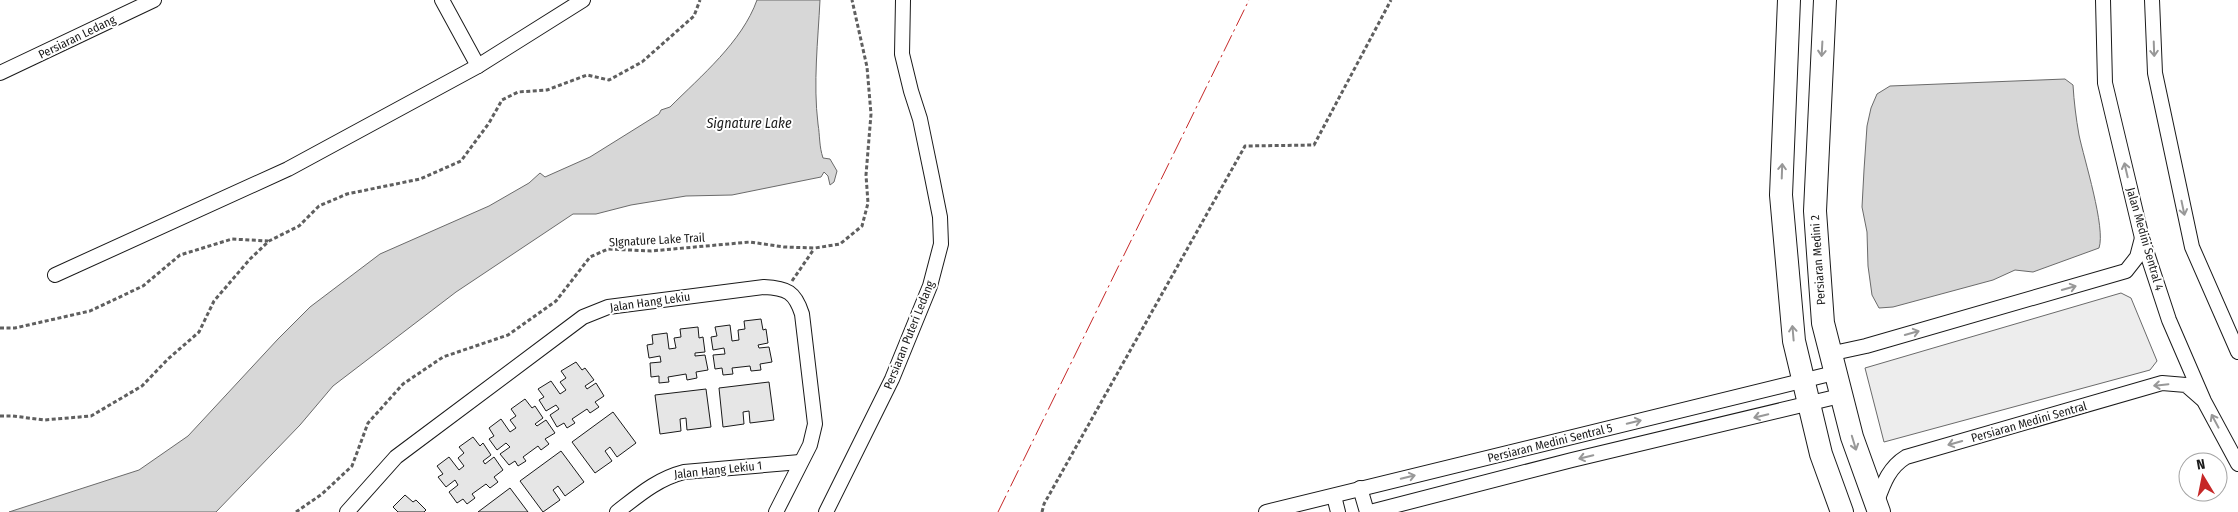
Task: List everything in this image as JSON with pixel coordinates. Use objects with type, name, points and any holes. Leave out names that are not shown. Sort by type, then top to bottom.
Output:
[{"type":"main road","points":[[1790,0],[1781,195],[1794,341],[1820,454],[1842,512]]},
{"type":"main road","name":"Persiaran Medini 2","points":[[1825,0],[1815,211],[1823,324],[1840,396],[1860,462],[1877,509]]},
{"type":"street","name":"Persiaran Ledang","points":[[0,73],[154,0]]},
{"type":"street","points":[[442,0],[478,66]]},
{"type":"street","points":[[55,275],[288,169],[478,66],[583,0]]},
{"type":"street","name":"Persiaran Puteri Ledang","points":[[826,512],[892,379],[930,286],[941,244],[940,217],[932,177],[920,119],[902,54],[903,0]]},
{"type":"street","name":"Jalan Medini Sentral 4","points":[[2103,0],[2105,83],[2142,238],[2170,320],[2204,401],[2238,464]]},
{"type":"street","points":[[2152,0],[2154,73],[2192,247],[2238,352]]},
{"type":"street","name":"Persiaran Medini Sentral 5","points":[[1266,512],[1803,381],[1832,363],[1866,346],[2126,271],[2137,257],[2142,238]]},
{"type":"street","name":"Jalan Hang Lekiu","points":[[347,512],[396,457],[583,318],[608,307],[764,287],[785,290]]},
{"type":"street","points":[[776,512],[810,445],[815,424],[802,314],[798,300],[785,290]]},
{"type":"street","name":"Persiaran Medini Sentral","points":[[1877,509],[1888,474],[1896,463],[1906,458],[2162,383],[2186,385],[2204,401]]},
{"type":"street","name":"Persiaran Medini Sentral 5","points":[[1368,512],[1572,460],[1840,396]]},
{"type":"street","name":"Jalan Hang Lekiu 1","points":[[617,512],[667,476],[684,472],[800,462]]},
{"type":"street","points":[[1360,488],[1368,512]]},
{"type":"street","points":[[1334,496],[1338,512]]},
{"type":"path","points":[[0,416],[44,420],[90,416],[142,386],[168,359],[199,332],[214,300],[269,241],[299,226],[319,206],[347,194],[420,179],[461,161],[489,123],[502,100],[518,92],[547,90],[587,75],[608,80],[642,62],[694,16],[700,0]]},
{"type":"path","name":"SIgnature Lake Trail","points":[[296,512],[322,494],[352,466],[368,423],[403,384],[443,357],[508,335],[556,301],[590,257],[608,249],[651,251],[750,242],[784,247],[815,248],[840,244],[862,226],[868,203],[866,175],[871,114],[867,67],[852,0]]},
{"type":"path","points":[[1042,512],[1044,504],[1245,146],[1314,145],[1391,0]]},
{"type":"path","points":[[0,328],[15,328],[90,312],[143,286],[180,256],[232,239],[269,241]]},
{"type":"path","points":[[785,290],[815,248]]},
{"type":"shaded area","points":[[2121,293],[2131,298],[2157,361],[2150,370],[1884,442],[1865,368]]},
{"type":"water","name":"Signature Lake","points":[[757,0],[820,0],[816,93],[820,145],[823,158],[830,159],[837,171],[834,182],[830,185],[828,176],[824,172],[821,177],[732,195],[686,196],[631,205],[596,214],[573,214],[456,292],[333,386],[300,425],[216,512],[9,512],[139,470],[188,436],[310,307],[380,254],[489,206],[529,183],[540,173],[545,177],[590,157],[659,114],[661,110],[670,107],[720,58],[741,30]]},
{"type":"water","points":[[2065,79],[2073,85],[2079,135],[2100,225],[2099,248],[2033,272],[2015,270],[1993,280],[1893,307],[1879,308],[1872,295],[1868,266],[1867,232],[1862,207],[1867,126],[1871,108],[1877,94],[1890,86]]},
{"type":"building","points":[[761,319],[763,330],[766,329],[768,343],[758,345],[759,348],[769,347],[772,362],[760,364],[761,370],[751,371],[750,366],[732,368],[733,374],[723,375],[722,368],[715,369],[713,355],[725,354],[724,348],[713,350],[711,337],[717,336],[715,327],[730,325],[732,341],[739,340],[738,330],[745,329],[744,321]]},
{"type":"building","points":[[698,327],[699,338],[703,337],[705,352],[695,353],[695,356],[705,355],[708,370],[696,372],[697,378],[687,380],[686,374],[668,377],[669,382],[659,383],[659,376],[651,377],[650,363],[661,362],[660,356],[649,358],[647,345],[653,344],[652,335],[667,333],[669,349],[676,348],[674,338],[681,337],[680,329]]},
{"type":"building","points":[[576,362],[582,370],[585,368],[594,380],[585,386],[587,389],[596,383],[604,396],[595,402],[599,407],[590,413],[587,409],[572,419],[575,423],[567,428],[564,423],[557,427],[550,415],[559,409],[556,405],[546,411],[539,400],[544,397],[538,389],[551,381],[560,394],[566,390],[560,382],[566,378],[561,371]]},
{"type":"building","points":[[769,382],[774,420],[750,423],[749,411],[743,412],[744,424],[723,427],[719,388]]},
{"type":"building","points":[[706,389],[711,427],[687,430],[686,418],[680,419],[681,431],[660,434],[655,395]]},
{"type":"building","points":[[525,399],[532,408],[535,406],[543,418],[535,424],[537,426],[546,420],[555,433],[545,439],[549,444],[541,450],[538,446],[523,457],[526,461],[518,466],[515,461],[509,465],[500,454],[510,447],[506,443],[497,450],[489,439],[494,436],[489,428],[501,419],[510,432],[516,428],[510,420],[516,416],[511,409]]},
{"type":"building","points":[[613,412],[636,443],[617,457],[610,447],[605,451],[612,461],[595,473],[572,442]]},
{"type":"building","points":[[473,437],[480,446],[483,443],[491,455],[483,461],[485,464],[494,457],[503,470],[494,477],[498,482],[490,488],[486,484],[472,494],[475,498],[467,504],[463,499],[457,503],[449,492],[458,485],[455,480],[446,487],[438,477],[443,474],[437,466],[449,457],[459,470],[464,466],[458,458],[464,453],[459,447]]},
{"type":"building","points":[[561,451],[584,482],[565,496],[558,486],[553,490],[560,500],[543,512],[520,481]]},
{"type":"building","points":[[510,488],[528,512],[478,512]]},
{"type":"building","points":[[405,495],[413,502],[416,500],[426,510],[424,512],[398,512],[393,507]]},
{"type":"power","points":[[998,512],[1249,0]]}]
